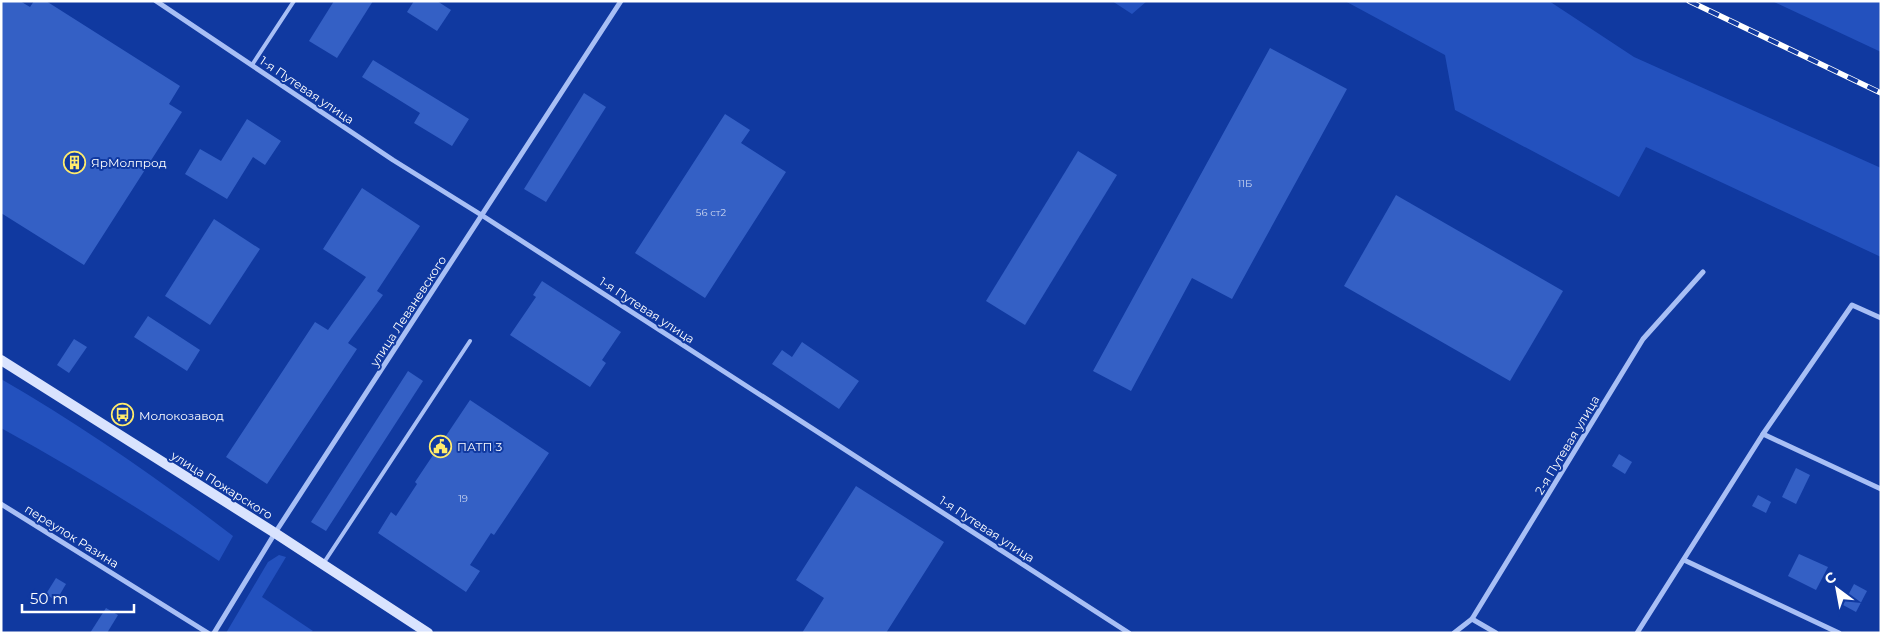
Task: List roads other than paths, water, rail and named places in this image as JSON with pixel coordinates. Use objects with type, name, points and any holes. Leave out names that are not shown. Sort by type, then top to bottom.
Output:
[{"type":"street","name":"1-я Путевая улица","points":[[156,1],[393,160],[1130,633]]},
{"type":"street","name":"улица Леваневского","points":[[214,633],[275,533],[483,216],[621,1]]},
{"type":"street","name":"2-я Путевая улица","points":[[1454,633],[1472,619],[1643,339],[1703,272]]},
{"type":"street","points":[[1637,633],[1763,434],[1852,305],[1881,318]]},
{"type":"street","name":"улица Пожарского","points":[[1,360],[275,533],[428,633]]},
{"type":"street","points":[[1763,434],[1881,489]]},
{"type":"street","name":"переулок Разина","points":[[1,504],[208,633]]},
{"type":"street","points":[[1684,560],[1839,633]]},
{"type":"street","points":[[1472,619],[1496,633]]},
{"type":"lane","points":[[252,65],[294,1]]},
{"type":"lane","points":[[323,564],[470,341]]},
{"type":"railway","points":[[1689,1],[1881,93]]},
{"type":"place","name":"ЯрМолпрод","points":[[75,162]]},
{"type":"place","name":"Молокозавод","points":[[123,415]]},
{"type":"place","name":"ПАТП 3","points":[[441,446]]}]
